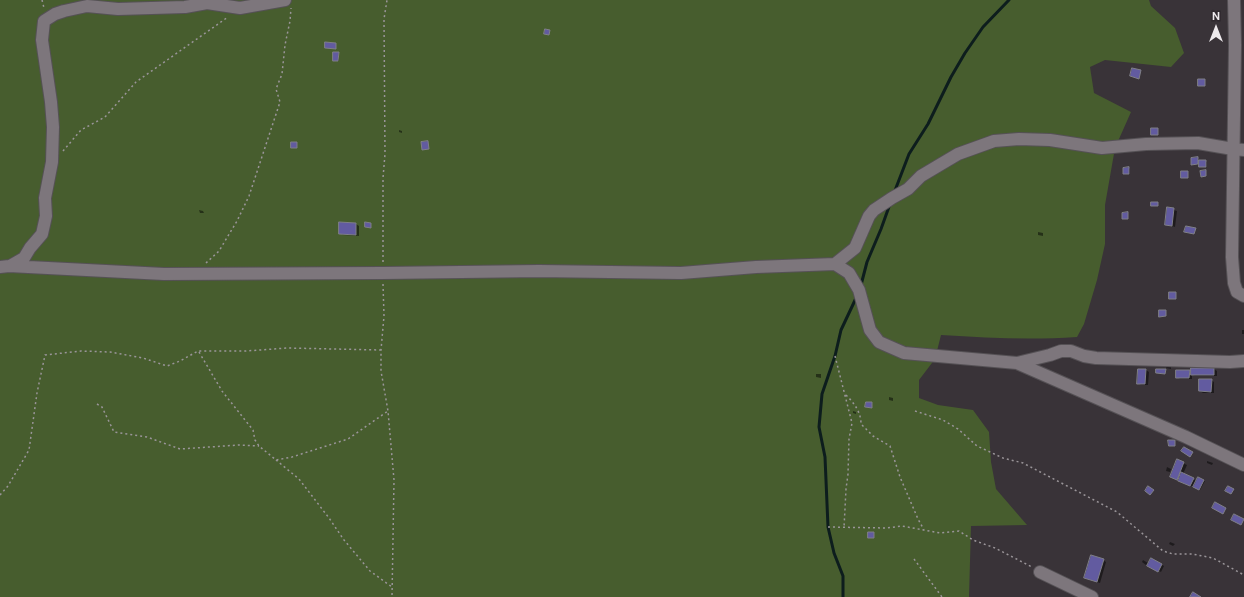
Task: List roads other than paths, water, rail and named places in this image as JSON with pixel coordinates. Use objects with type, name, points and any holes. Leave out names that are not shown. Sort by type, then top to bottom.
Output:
[{"type":"street","points":[[1234,0],[1238,149],[1238,245],[1234,283],[1237,292],[1244,296]]},
{"type":"street","points":[[5,266],[24,258],[42,234],[46,216],[45,198],[52,162],[51,102],[42,40],[44,21],[55,14],[87,6],[118,9],[185,7],[207,4],[240,8],[288,4]]},
{"type":"street","points":[[835,264],[855,248],[869,216],[874,210],[908,189],[921,176],[958,154],[994,140],[1050,140],[1102,148],[1146,144],[1198,144],[1238,149]]},
{"type":"street","points":[[5,266],[164,274],[539,271],[681,273],[756,267],[835,264],[849,273],[859,290],[870,330],[879,342],[904,353],[1017,363],[1186,437],[1244,465]]},
{"type":"street","points":[[1017,363],[1067,350],[1084,356],[1096,358],[1230,362],[1244,361]]},
{"type":"street","points":[[1040,572],[1092,597]]},
{"type":"waterway","points":[[894,193],[909,154],[928,124],[951,77],[965,53],[983,27],[1009,0]]},
{"type":"waterway","points":[[861,285],[867,262],[890,204]]},
{"type":"waterway","points":[[843,597],[843,576],[834,553],[828,527],[825,457],[819,427],[822,394],[835,356],[841,330],[857,296]]}]
